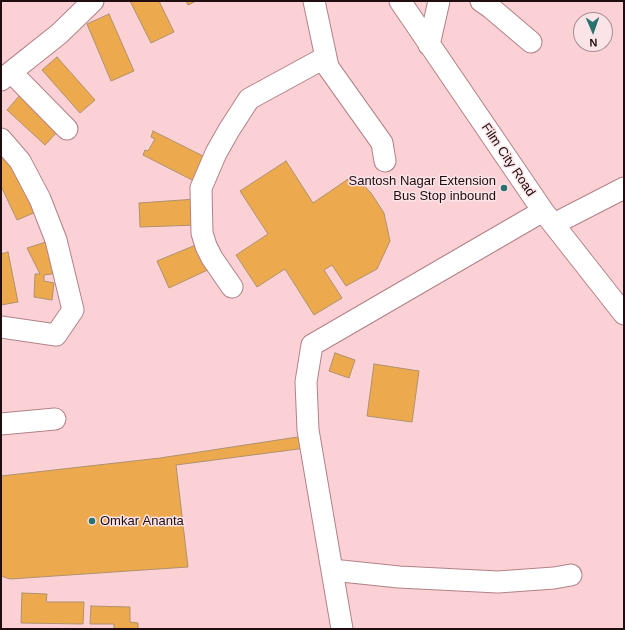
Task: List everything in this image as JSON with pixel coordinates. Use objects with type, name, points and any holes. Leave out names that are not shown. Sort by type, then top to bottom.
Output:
[{"type":"street","points":[[68,128],[6,76],[59,34],[93,1]]},
{"type":"street","points":[[314,1],[328,67],[382,143],[385,162]]},
{"type":"street","name":"Film City Road","points":[[400,1],[548,218],[624,314]]},
{"type":"street","points":[[429,45],[439,1]]},
{"type":"street","points":[[481,1],[492,8],[531,42]]},
{"type":"street","points":[[232,287],[212,258],[206,246],[202,233],[201,188],[216,153],[249,99],[326,57]]},
{"type":"street","points":[[1,139],[20,161],[40,199],[56,240],[73,310],[56,335],[1,327]]},
{"type":"street","points":[[342,629],[308,430],[306,382],[312,345],[548,218],[624,188]]},
{"type":"street","points":[[1,424],[55,419]]},
{"type":"street","points":[[332,570],[399,577],[498,582],[554,578],[571,575]]},
{"type":"building","points":[[130,1],[159,1],[174,32],[151,43]]},
{"type":"building","points":[[186,1],[196,1],[188,5]]},
{"type":"building","points":[[109,14],[134,71],[111,81],[87,24]]},
{"type":"building","points":[[57,57],[95,100],[80,113],[42,70]]},
{"type":"building","points":[[20,95],[59,130],[45,145],[7,110]]},
{"type":"building","points":[[153,131],[207,158],[196,182],[143,155],[145,150],[148,151],[155,139],[151,137]]},
{"type":"building","points":[[9,152],[36,212],[17,220],[1,186],[1,156]]},
{"type":"building","points":[[286,161],[313,203],[354,175],[371,193],[384,213],[390,241],[377,269],[346,286],[332,265],[324,270],[342,298],[314,315],[285,269],[257,287],[236,255],[268,234],[240,191]]},
{"type":"building","points":[[196,199],[198,225],[140,227],[139,203]]},
{"type":"building","points":[[46,242],[59,273],[44,275],[44,281],[54,283],[52,300],[34,297],[35,274],[40,274],[27,248]]},
{"type":"building","points":[[203,242],[214,267],[169,288],[157,261]]},
{"type":"building","points":[[8,252],[18,302],[1,305],[1,254]]},
{"type":"building","points":[[335,353],[355,360],[349,378],[329,371]]},
{"type":"building","points":[[374,364],[419,371],[412,422],[367,416]]},
{"type":"building","name":"Omkar Ananta","points":[[304,436],[306,448],[176,465],[188,567],[10,579],[1,576],[1,476],[160,458]]},
{"type":"building","points":[[22,593],[47,594],[46,602],[84,602],[83,624],[21,623]]},
{"type":"building","points":[[91,606],[130,607],[130,622],[138,623],[138,629],[114,629],[114,624],[90,624]]},
{"type":"place","name":"Santosh Nagar Extension Bus Stop inbound","points":[[504,188]]},
{"type":"place","name":"Omkar Ananta","points":[[92,521]]}]
